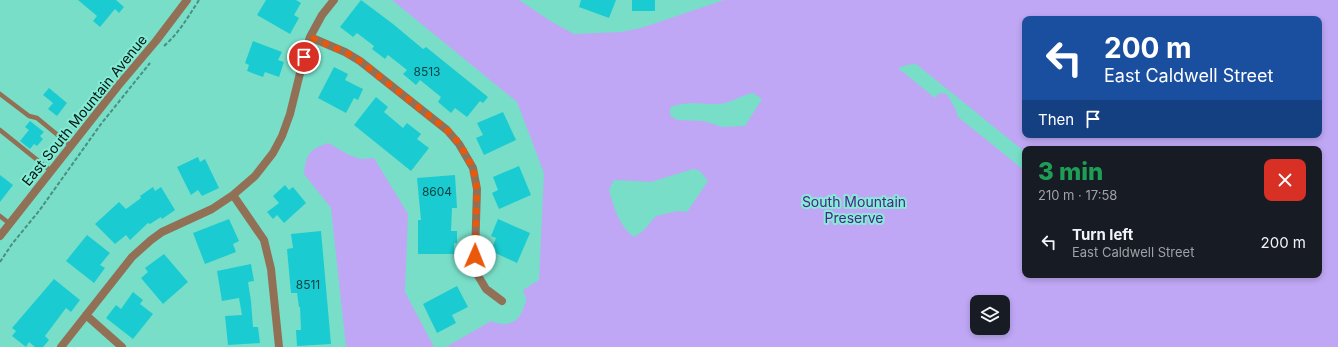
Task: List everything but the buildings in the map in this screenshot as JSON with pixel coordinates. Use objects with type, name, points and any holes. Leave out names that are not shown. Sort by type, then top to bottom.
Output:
[{"type":"street","name":"East South Mountain Avenue","points":[[0,236],[188,0]]},
{"type":"street","points":[[61,347],[132,257],[151,240],[162,232],[212,208],[232,195],[255,176],[273,153],[282,136],[290,114],[310,37],[322,14],[334,0]]},
{"type":"street","points":[[310,37],[345,52],[360,61],[447,130],[460,144],[473,168],[477,189],[475,256],[478,274],[486,289],[502,301]]},
{"type":"street","points":[[232,195],[264,240],[271,269],[279,347]]},
{"type":"street","points":[[86,315],[122,347]]},
{"type":"lane","points":[[0,94],[29,116],[37,118],[71,146]]},
{"type":"lane","points":[[0,130],[51,171]]},
{"type":"lane","points":[[0,216],[10,224]]},
{"type":"path","points":[[163,47],[183,26],[199,0]]},
{"type":"path","points":[[0,262],[101,124],[141,76],[154,57]]},
{"type":"green space","name":"South Mountain Preserve","points":[[392,0],[519,0],[552,22],[574,34],[621,32],[641,28],[724,0],[1338,0],[1338,347],[446,347],[491,321],[507,324],[516,320],[522,312],[526,302],[523,290],[539,280],[544,173],[517,102]],"holes":[[[753,93],[762,99],[745,126],[722,127],[704,121],[677,120],[670,115],[670,108],[681,104],[720,104]],[[693,169],[700,171],[708,181],[687,212],[677,211],[656,216],[643,231],[634,237],[629,233],[621,222],[609,190],[614,180],[651,182]]]},
{"type":"green space","points":[[328,143],[349,155],[361,159],[374,158],[408,214],[405,292],[434,347],[346,347],[331,208],[304,174],[307,157],[317,148]]},
{"type":"route","points":[[304,57],[310,37],[345,52],[360,61],[447,130],[460,144],[473,168],[477,189],[475,256]]}]
